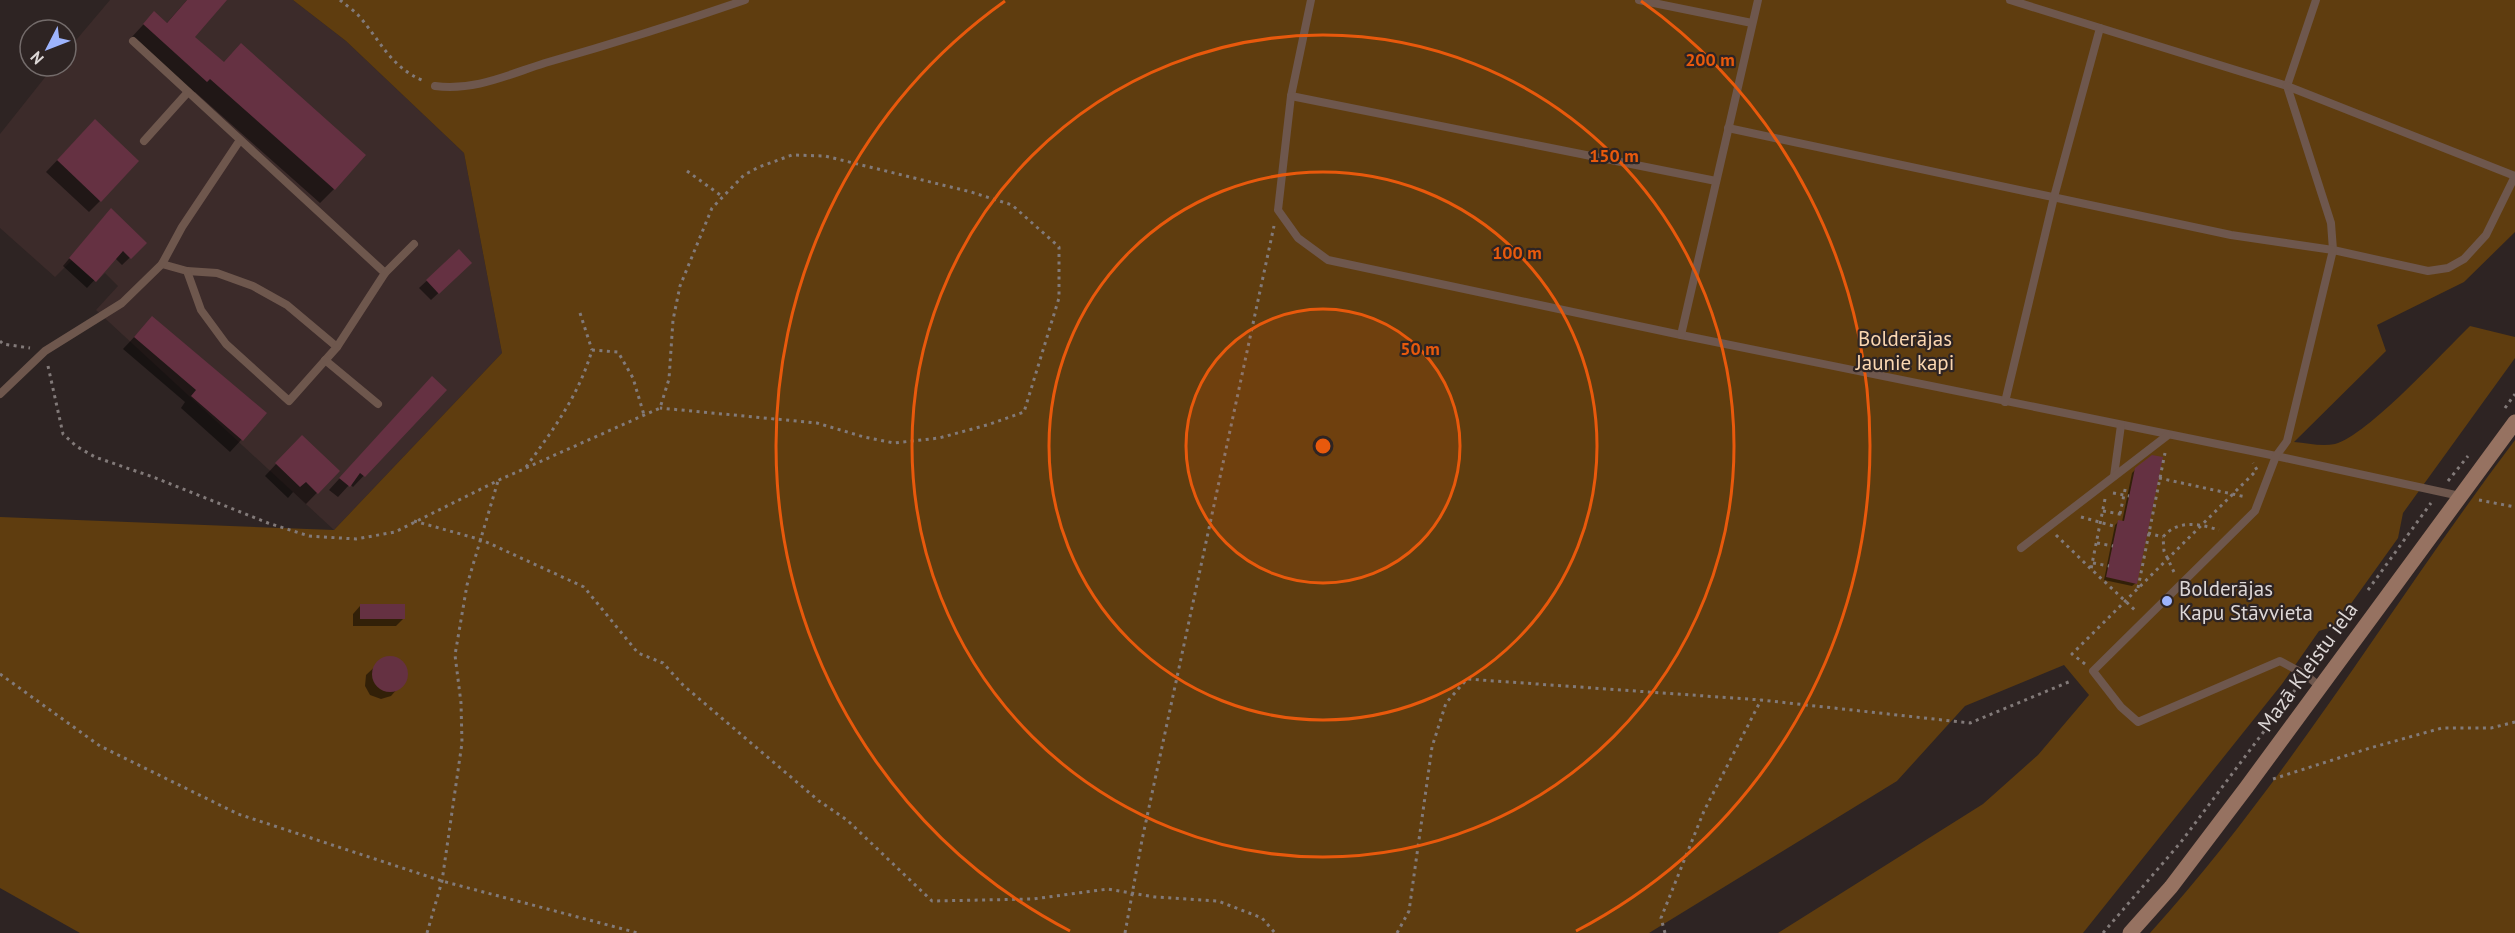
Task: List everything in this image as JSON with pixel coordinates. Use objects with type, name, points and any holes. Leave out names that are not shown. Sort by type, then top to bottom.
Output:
[{"type":"main road","name":"Mazā Kleistu iela","points":[[2130,933],[2171,887],[2246,788],[2515,422]]},
{"type":"lane","points":[[435,86],[450,88],[478,86],[506,75],[651,33],[746,0]]},
{"type":"lane","points":[[1311,0],[1291,96],[1278,210],[1298,238],[1328,260],[2460,496]]},
{"type":"lane","points":[[1639,0],[1752,23]]},
{"type":"lane","points":[[1681,335],[1758,0]]},
{"type":"lane","points":[[1728,128],[2054,196],[2231,236],[2333,250],[2428,271],[2448,268],[2464,259],[2486,235],[2515,176],[2287,86],[2010,0]]},
{"type":"lane","points":[[2316,0],[2287,86],[2331,223],[2333,250],[2287,441],[2276,456],[2255,511],[2093,671],[2121,707],[2138,722],[2280,661],[2306,675],[2319,686]]},
{"type":"lane","points":[[2005,402],[2054,196],[2100,27]]},
{"type":"lane","points":[[133,41],[385,273]]},
{"type":"lane","points":[[144,141],[188,92]]},
{"type":"lane","points":[[1291,96],[1716,181]]},
{"type":"lane","points":[[0,394],[45,351],[122,303],[162,264],[182,226],[240,140]]},
{"type":"lane","points":[[187,271],[201,310],[226,344],[289,401],[337,347],[385,273],[414,244]]},
{"type":"lane","points":[[162,264],[187,271],[217,273],[253,286],[287,305],[337,347]]},
{"type":"lane","points":[[326,360],[378,404]]},
{"type":"lane","points":[[2114,476],[2121,425]]},
{"type":"lane","points":[[2021,548],[2168,435]]},
{"type":"path","points":[[340,0],[358,15],[384,51],[410,75],[435,86]]},
{"type":"path","points":[[0,341],[3,344],[45,351],[63,434],[76,446],[95,457],[153,477],[268,523],[309,536],[356,539],[395,532],[499,480],[660,408],[817,423],[894,443],[939,438],[987,426],[1024,412],[1059,298],[1059,247],[1012,205],[971,192],[825,156],[792,155],[759,167],[744,176],[712,208],[680,286],[673,320],[669,379],[660,408]]},
{"type":"path","points":[[687,171],[723,197]]},
{"type":"path","points":[[1125,933],[1142,840],[1278,210]]},
{"type":"path","points":[[525,469],[560,422],[585,375],[592,350],[580,313]]},
{"type":"path","points":[[592,350],[618,352],[633,378],[644,415]]},
{"type":"path","points":[[2137,590],[2168,435]]},
{"type":"path","points":[[2093,671],[2072,654],[2257,471],[2247,451]]},
{"type":"path","points":[[2159,478],[2259,500]]},
{"type":"path","points":[[2120,514],[2127,479]]},
{"type":"path","points":[[427,933],[442,881],[462,743],[461,703],[455,655],[467,585],[499,480]]},
{"type":"path","points":[[2091,569],[2106,492],[2129,496]]},
{"type":"path","points":[[2460,496],[2515,507]]},
{"type":"path","points":[[2103,511],[2125,515]]},
{"type":"path","points":[[2068,512],[2100,524],[2116,527]]},
{"type":"path","points":[[414,521],[482,540],[584,586],[638,653],[663,663],[683,685],[819,801],[848,820],[932,901],[1033,899],[1108,889],[1155,897],[1218,901],[1262,918],[1275,933]]},
{"type":"path","points":[[2163,537],[2181,526],[2203,525],[2232,534]]},
{"type":"path","points":[[2048,527],[2145,620]]},
{"type":"path","points":[[2148,533],[2163,537]]},
{"type":"path","points":[[2163,537],[2168,560],[2181,584]]},
{"type":"path","points":[[2096,543],[2113,546]]},
{"type":"path","points":[[2093,563],[2109,566]]},
{"type":"path","points":[[0,674],[100,746],[238,814],[442,881],[638,933]]},
{"type":"path","points":[[1397,933],[1409,911],[1432,747],[1446,703],[1467,679],[1761,700],[1970,723],[2071,681]]},
{"type":"path","points":[[2103,933],[2181,842],[2297,687]]},
{"type":"path","points":[[1665,933],[1661,918],[1704,811],[1761,700]]},
{"type":"path","points":[[2246,788],[2370,748],[2442,728],[2491,728],[2515,722]]},
{"type":"shaded area","points":[[110,0],[293,0],[346,41],[464,153],[502,353],[334,530],[96,310],[118,286],[105,273],[96,282],[72,260],[55,277],[0,228],[0,134],[44,78],[78,78],[78,38]]},
{"type":"green space","name":"Bolderājas Jaunie kapi","points":[[293,0],[2515,0],[2515,232],[2464,282],[2377,325],[2386,351],[2294,442],[2335,444],[2366,426],[2424,373],[2470,326],[2515,337],[2515,358],[2403,513],[2398,538],[2335,626],[2319,631],[2282,684],[2083,933],[1778,933],[1983,804],[2038,755],[2089,695],[2064,665],[1965,706],[1897,781],[1649,933],[80,933],[0,888],[0,517],[334,530],[502,353],[464,153],[346,41]]},
{"type":"green space","points":[[2515,440],[2515,933],[2150,933],[2248,815]]},
{"type":"building","points":[[187,0],[227,0],[195,37],[224,62],[241,43],[366,155],[335,190],[210,79],[207,82],[143,24],[154,11],[167,23]]},
{"type":"building","points":[[95,119],[139,161],[101,202],[57,160]]},
{"type":"building","points":[[111,208],[147,243],[131,259],[123,251],[96,282],[69,258]]},
{"type":"building","points":[[459,249],[472,263],[439,294],[426,280]]},
{"type":"building","points":[[152,316],[267,413],[243,441],[191,396],[196,390],[134,337]]},
{"type":"building","points":[[432,376],[447,390],[365,477],[360,473],[350,487],[339,478]]},
{"type":"building","points":[[302,435],[340,471],[318,494],[306,482],[300,487],[275,463]]},
{"type":"building","points":[[2152,455],[2163,457],[2137,584],[2106,577],[2118,520],[2124,521],[2135,468]]},
{"type":"building","points":[[360,604],[405,604],[405,619],[360,619]]},
{"type":"building","points":[[390,656],[403,661],[408,674],[403,687],[390,692],[377,687],[372,674],[377,661]]},
{"type":"place","name":"Bolderājas Kapu Stāvvieta","points":[[2167,601]]}]
